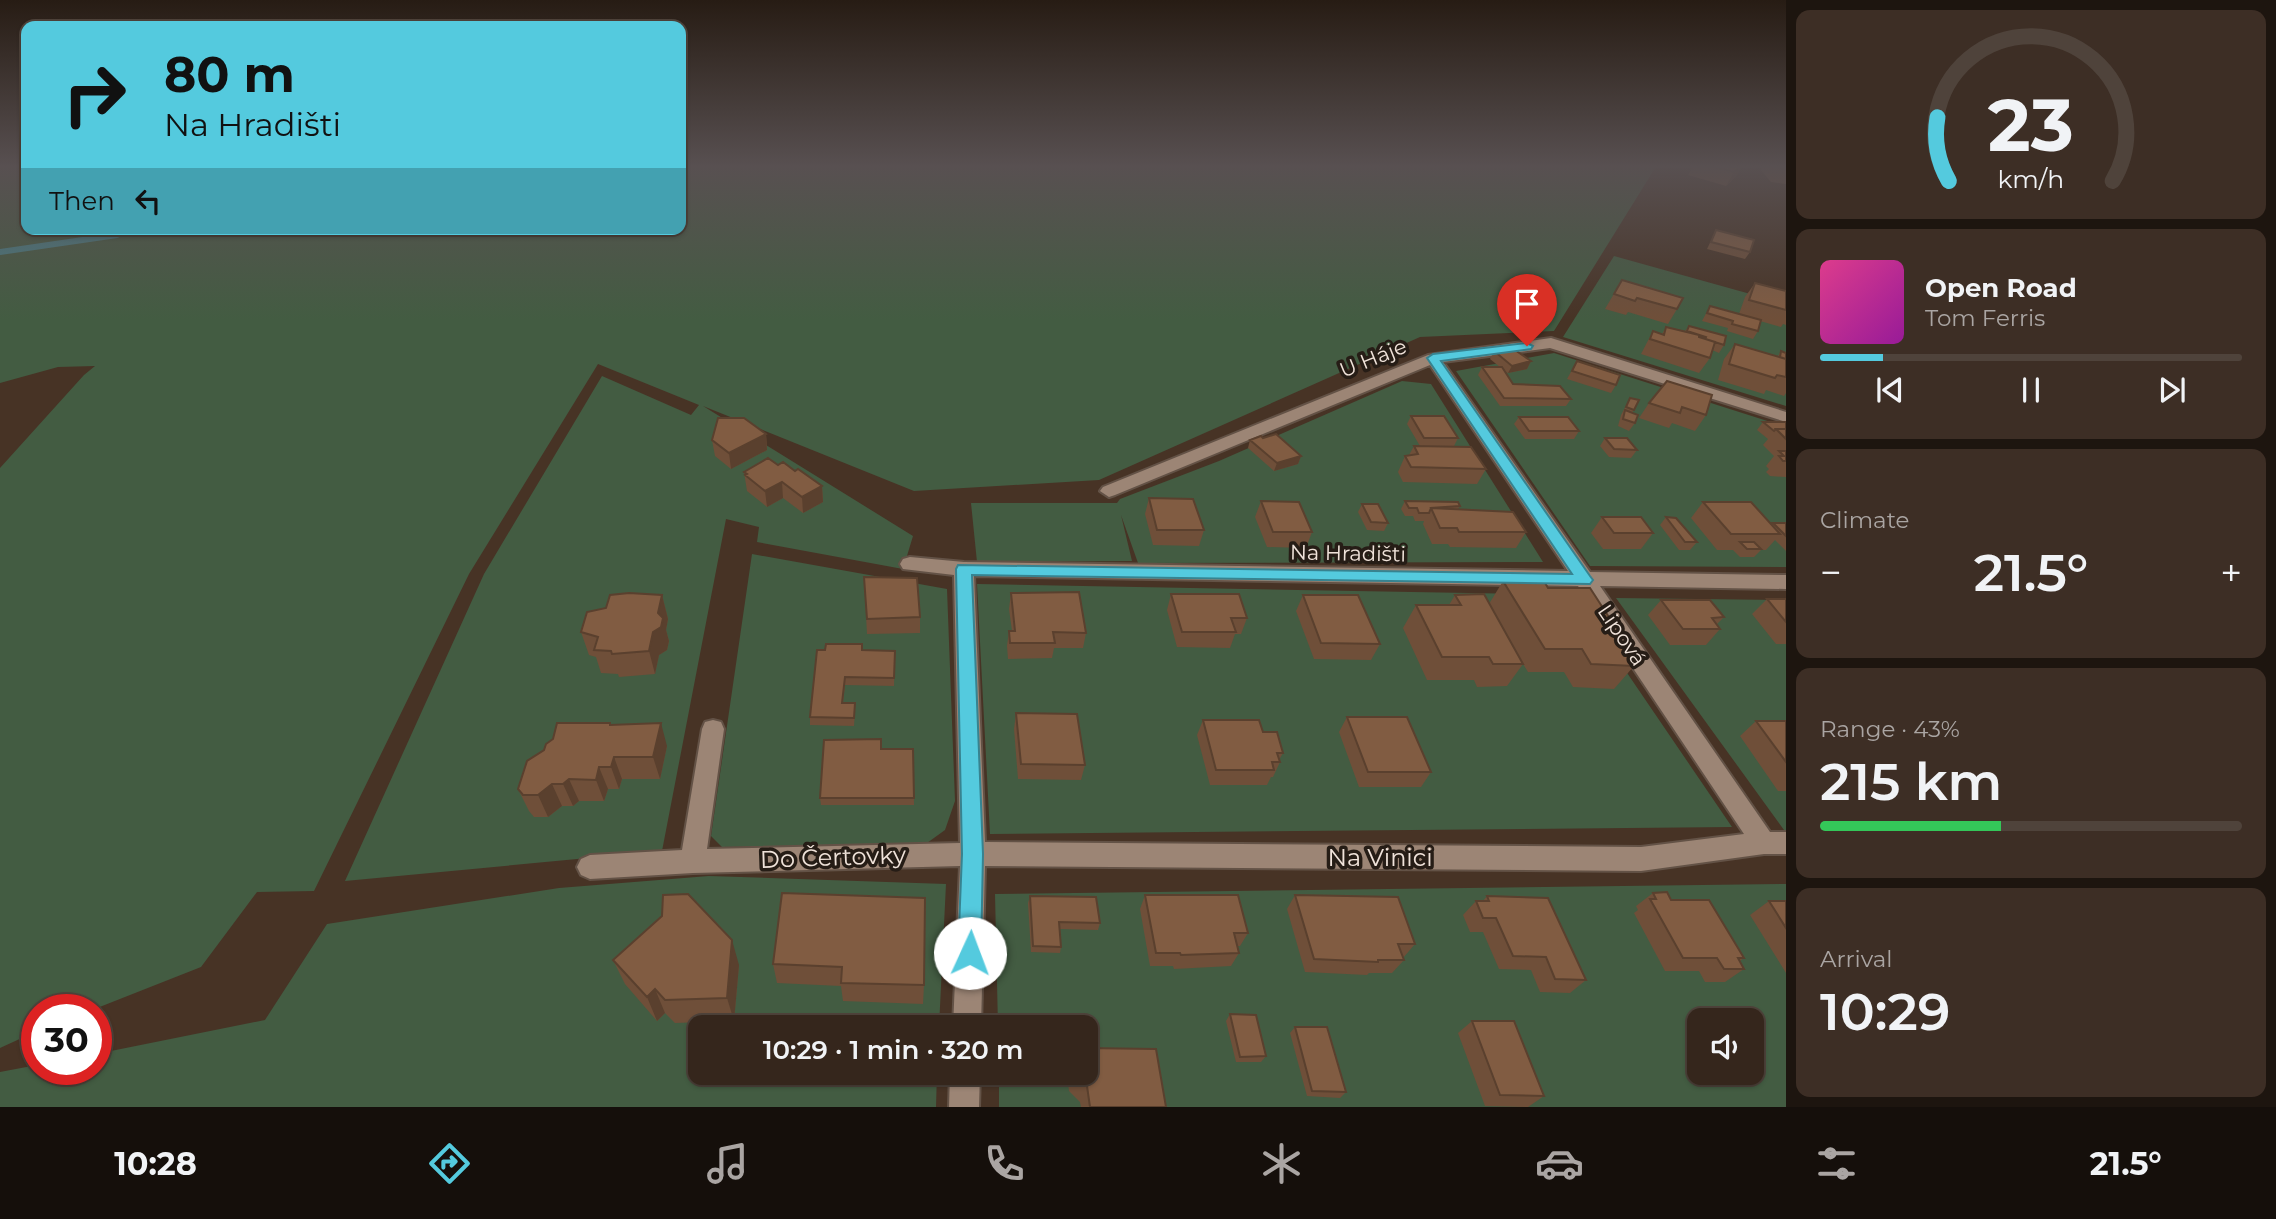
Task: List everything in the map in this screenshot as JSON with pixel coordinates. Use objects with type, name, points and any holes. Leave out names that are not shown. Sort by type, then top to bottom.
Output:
[{"type":"street","name":"U Háje","points":[[1109,491],[1433,358],[1551,342],[1786,417]]},
{"type":"street","name":"Lipová","points":[[1433,358],[1585,580],[1775,843]]},
{"type":"street","name":"Na Hradišti","points":[[910,564],[964,569],[1786,582]]},
{"type":"street","points":[[964,569],[973,854],[967,1015]]},
{"type":"street","points":[[693,861],[713,729]]},
{"type":"street","name":"Na Vinici","points":[[973,854],[1642,859],[1775,843]]},
{"type":"street","name":"Do Čertovky","points":[[590,867],[693,861],[973,854]]},
{"type":"street","points":[[964,1107],[965,1085]]},
{"type":"green space","points":[[0,217],[21,217],[21,235],[686,235],[686,217],[1625,217],[1554,331],[1420,337],[1099,480],[914,491],[703,406],[913,536],[903,569],[757,542],[759,527],[726,519],[662,851],[345,881],[484,574],[602,376],[691,415],[699,405],[598,364],[469,574],[314,891],[257,892],[201,967],[112,1002],[112,994],[21,994],[21,1038],[0,1048],[0,468],[95,366],[58,367],[0,383]]},
{"type":"green space","points":[[1614,256],[1786,304],[1786,406],[1563,337]]},
{"type":"green space","points":[[1554,353],[1786,427],[1786,567],[1590,566],[1456,371]]},
{"type":"green space","points":[[1402,381],[1431,384],[1543,562],[1138,563],[1121,515],[1132,561],[977,562],[971,503],[1117,503],[1120,499],[1219,461]]},
{"type":"green space","points":[[752,554],[947,589],[955,801],[945,830],[927,843],[722,847],[711,836]]},
{"type":"green space","points":[[977,584],[1574,595],[1732,827],[990,834]]},
{"type":"green space","points":[[1616,598],[1786,600],[1786,830],[1784,830]]},
{"type":"green space","points":[[709,876],[946,884],[940,1015],[688,1015],[688,1085],[937,1085],[936,1107],[0,1107],[0,1072],[21,1068],[21,1085],[112,1085],[112,1051],[265,1020],[327,924],[559,888]]},
{"type":"green space","points":[[1786,884],[1786,1107],[999,1107],[999,1085],[1098,1085],[1098,1015],[998,1015],[995,894]]},
{"type":"building","points":[[1716,230],[1754,240],[1750,252],[1711,242]]},
{"type":"building","points":[[1622,280],[1683,298],[1677,309],[1637,298],[1635,301],[1614,294]]},
{"type":"building","points":[[1755,283],[1786,291],[1786,310],[1749,300]]},
{"type":"building","points":[[1710,306],[1761,320],[1758,331],[1707,313]]},
{"type":"building","points":[[1689,326],[1726,336],[1724,345],[1687,331]]},
{"type":"building","points":[[1666,327],[1715,342],[1710,358],[1650,339],[1653,331],[1664,335]]},
{"type":"building","points":[[1735,344],[1786,359],[1786,377],[1777,375],[1775,378],[1729,364]]},
{"type":"building","points":[[1512,348],[1531,361],[1512,366],[1494,351]]},
{"type":"building","points":[[1781,351],[1786,353],[1786,359],[1780,357]]},
{"type":"building","points":[[1577,361],[1620,375],[1616,385],[1572,371]]},
{"type":"building","points":[[1482,367],[1502,367],[1513,384],[1560,386],[1571,399],[1504,398]]},
{"type":"building","points":[[1667,381],[1712,395],[1706,415],[1682,407],[1680,413],[1649,403]]},
{"type":"building","points":[[1630,398],[1639,400],[1634,410],[1626,407]]},
{"type":"building","points":[[1625,410],[1638,415],[1635,423],[1623,419]]},
{"type":"building","points":[[1411,416],[1444,416],[1458,438],[1424,438]]},
{"type":"building","points":[[1519,417],[1568,417],[1579,431],[1529,431]]},
{"type":"building","points":[[718,418],[744,418],[766,434],[729,453],[712,440]]},
{"type":"building","points":[[1763,422],[1786,422],[1786,429],[1774,431]]},
{"type":"building","points":[[1776,429],[1786,429],[1786,439]]},
{"type":"building","points":[[1276,434],[1301,456],[1277,463],[1250,440]]},
{"type":"building","points":[[1605,438],[1627,438],[1637,450],[1614,449]]},
{"type":"building","points":[[1414,446],[1471,447],[1486,469],[1411,467],[1405,456],[1418,454]]},
{"type":"building","points":[[1779,451],[1786,451],[1786,461],[1779,456],[1784,456]]},
{"type":"building","points":[[768,458],[778,465],[783,462],[795,471],[798,469],[822,486],[802,497],[782,482],[765,491],[744,472]]},
{"type":"building","points":[[1149,498],[1193,499],[1204,530],[1157,530]]},
{"type":"building","points":[[1261,501],[1299,502],[1312,532],[1273,532]]},
{"type":"building","points":[[1405,501],[1458,502],[1460,506],[1431,508],[1429,513],[1419,513],[1417,508],[1409,508]]},
{"type":"building","points":[[1703,502],[1751,502],[1780,534],[1731,534]]},
{"type":"building","points":[[1362,504],[1378,504],[1388,523],[1371,522]]},
{"type":"building","points":[[1431,508],[1513,512],[1526,532],[1459,532],[1457,528],[1440,528]]},
{"type":"building","points":[[1602,517],[1641,517],[1653,533],[1614,533]]},
{"type":"building","points":[[1666,517],[1676,518],[1697,542],[1685,542]]},
{"type":"building","points":[[1773,523],[1786,523],[1786,536]]},
{"type":"building","points":[[1740,542],[1754,542],[1761,549],[1747,549]]},
{"type":"building","points":[[864,577],[917,578],[920,617],[867,619]]},
{"type":"building","points":[[1503,581],[1544,581],[1548,588],[1590,588],[1614,625],[1608,625],[1634,666],[1591,664],[1582,649],[1545,649]]},
{"type":"building","points":[[1079,592],[1086,633],[1053,632],[1055,643],[1010,643],[1009,631],[1015,631],[1011,593]]},
{"type":"building","points":[[1171,594],[1239,594],[1247,618],[1231,618],[1236,632],[1182,632]]},
{"type":"building","points":[[1484,594],[1523,664],[1493,664],[1489,657],[1442,657],[1416,605],[1461,605],[1455,595]]},
{"type":"building","points":[[610,595],[662,595],[658,613],[663,618],[661,627],[653,632],[649,651],[612,654],[611,651],[594,650],[598,637],[581,632],[587,612],[606,608]]},
{"type":"building","points":[[1303,595],[1358,595],[1380,644],[1321,643]]},
{"type":"building","points":[[1767,599],[1786,599],[1786,622]]},
{"type":"building","points":[[1661,600],[1710,600],[1724,617],[1712,618],[1720,629],[1683,629]]},
{"type":"building","points":[[826,644],[862,644],[862,650],[895,651],[894,678],[845,677],[842,703],[855,703],[854,718],[810,717],[817,650],[825,650]]},
{"type":"building","points":[[1016,713],[1077,714],[1085,765],[1021,764]]},
{"type":"building","points":[[1347,717],[1407,717],[1431,772],[1368,772]]},
{"type":"building","points":[[1203,720],[1259,720],[1263,732],[1277,732],[1283,753],[1277,753],[1280,762],[1272,762],[1274,770],[1216,770]]},
{"type":"building","points":[[1756,721],[1786,721],[1786,762]]},
{"type":"building","points":[[557,723],[661,723],[653,757],[614,757],[611,767],[599,767],[596,780],[569,779],[563,784],[552,784],[538,795],[523,795],[518,789],[527,761],[544,750],[546,744],[553,739]]},
{"type":"building","points":[[881,739],[881,749],[913,749],[914,798],[820,798],[824,740]]},
{"type":"building","points":[[1667,892],[1671,900],[1709,900],[1744,958],[1738,958],[1744,969],[1724,969],[1717,958],[1683,958],[1650,899],[1656,899],[1653,893]]},
{"type":"building","points":[[782,893],[925,898],[924,985],[841,983],[842,967],[773,964]]},
{"type":"building","points":[[688,894],[732,940],[727,998],[665,1000],[655,989],[647,997],[613,960],[662,916],[663,895]]},
{"type":"building","points":[[1145,895],[1238,895],[1248,933],[1234,933],[1239,953],[1156,953]]},
{"type":"building","points":[[1295,895],[1398,897],[1415,944],[1398,944],[1404,960],[1378,962],[1314,959]]},
{"type":"building","points":[[1030,896],[1096,897],[1100,923],[1059,922],[1061,947],[1033,946]]},
{"type":"building","points":[[1487,896],[1548,898],[1586,980],[1555,979],[1546,957],[1513,956],[1496,918],[1483,918],[1476,901],[1489,901]]},
{"type":"building","points":[[1769,901],[1786,901],[1786,928]]},
{"type":"building","points":[[1230,1014],[1256,1015],[1266,1056],[1240,1057]]},
{"type":"building","points":[[1472,1021],[1514,1021],[1544,1096],[1500,1095]]},
{"type":"building","points":[[1295,1027],[1327,1027],[1346,1092],[1312,1091]]},
{"type":"building","points":[[1098,1048],[1156,1049],[1166,1107],[1090,1107],[1087,1086],[1098,1085]]},
{"type":"waterway","points":[[0,252],[117,235]]},
{"type":"route","points":[[970,953],[973,854],[964,569],[1585,580],[1433,358],[1527,346]]}]
